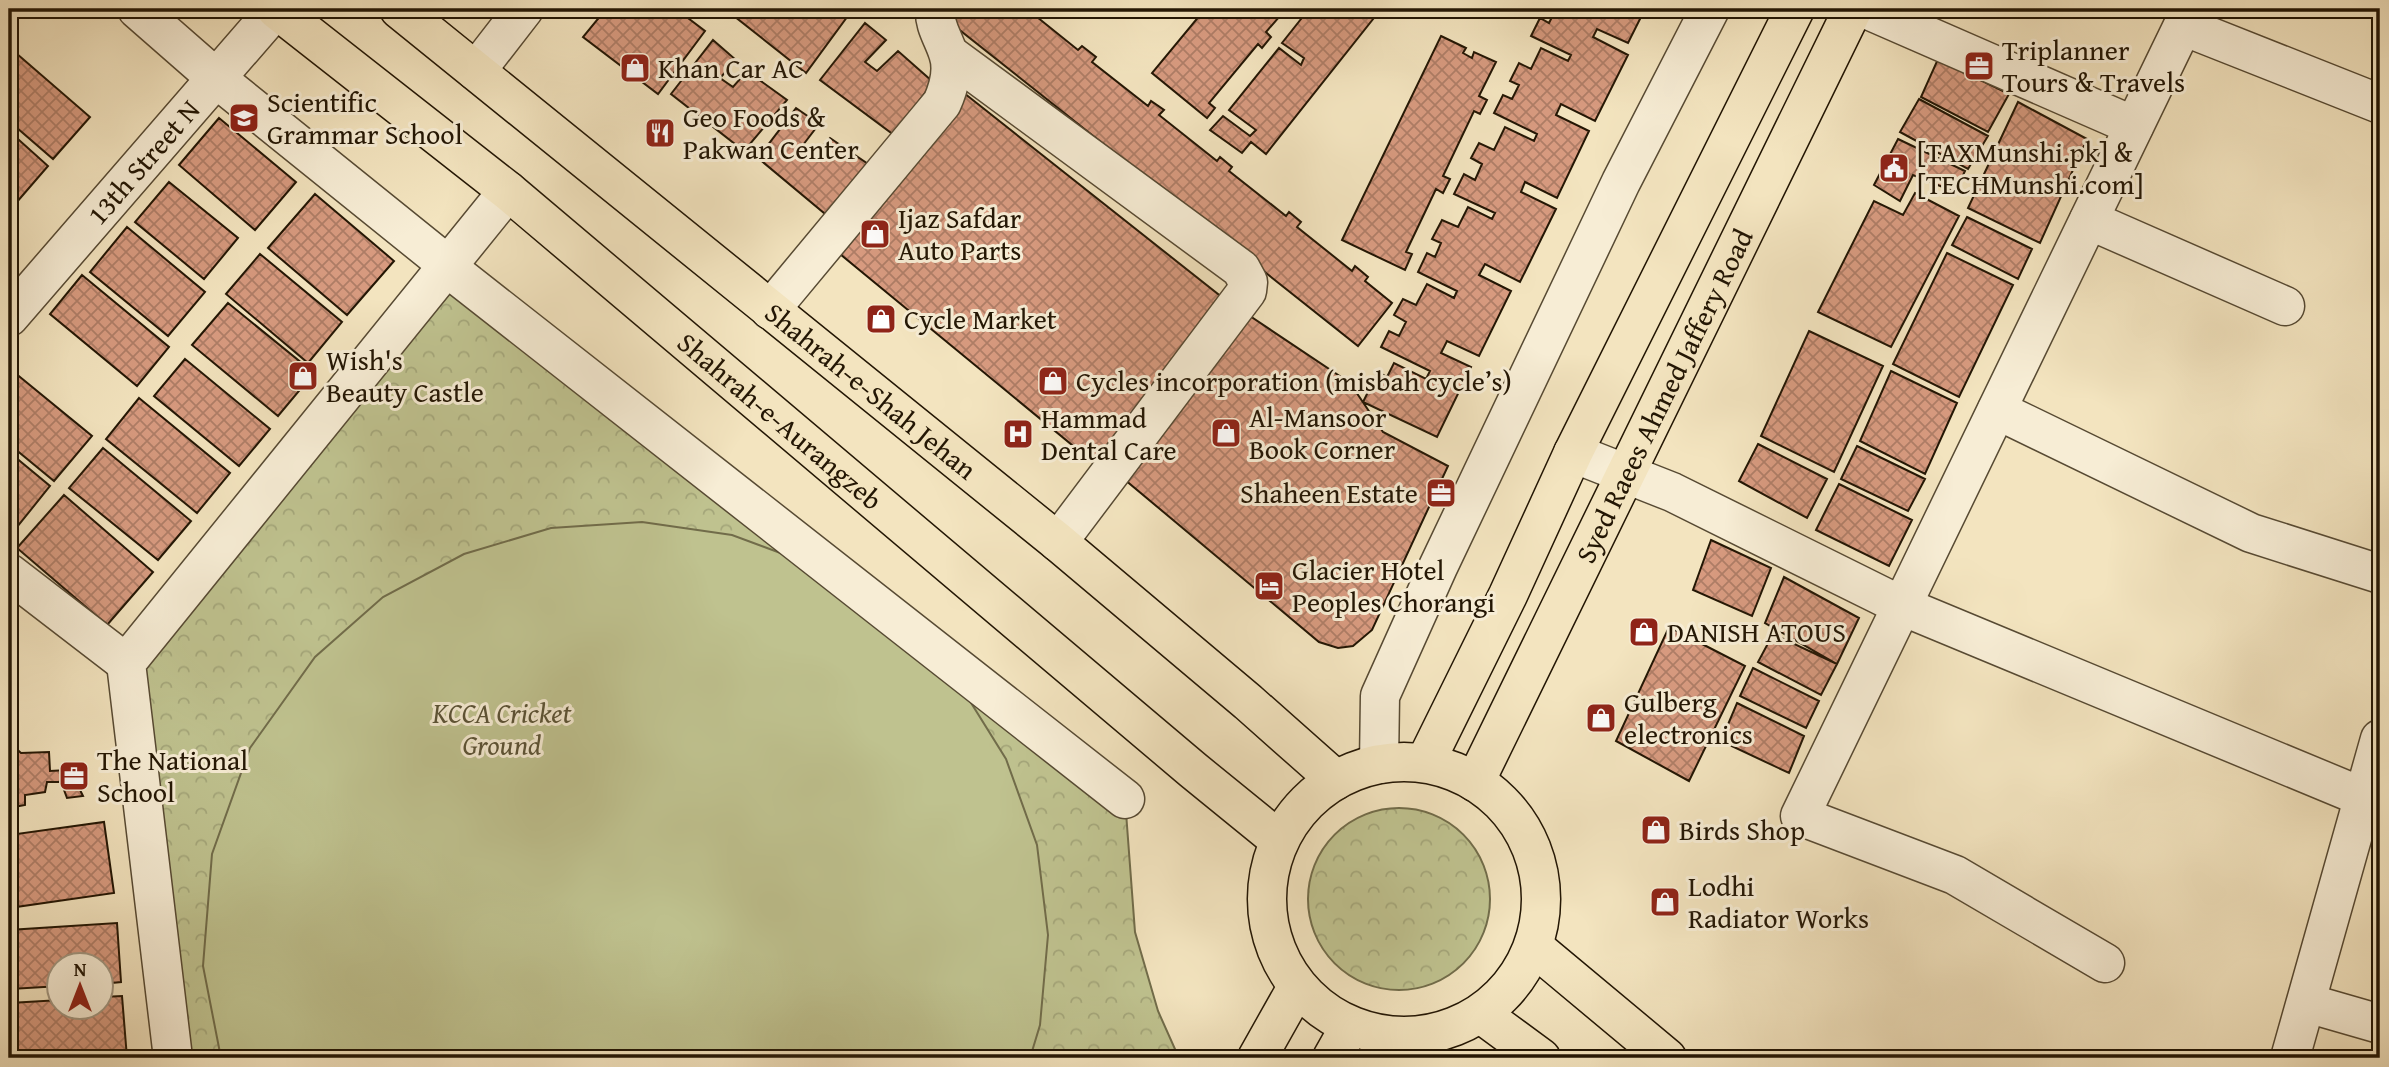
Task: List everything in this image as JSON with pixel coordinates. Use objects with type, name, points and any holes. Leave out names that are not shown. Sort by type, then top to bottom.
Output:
[{"type":"main road","name":"Shahrah-e-Aurangzeb","points":[[276,9],[508,191],[1279,840]]},
{"type":"main road","name":"Shahrah-e-Shah Jehan","points":[[399,9],[1058,542],[1336,780]]},
{"type":"main road","name":"Syed Raees Ahmed Jaffery Road","points":[[1425,763],[1508,595],[1573,453],[1795,9]]},
{"type":"main road","name":"Syed Raees Ahmed Jaffery Road","points":[[1475,782],[1853,9]]},
{"type":"main road","points":[[1425,763],[1443,767],[1475,782],[1506,805],[1528,836],[1540,872],[1543,910],[1534,947],[1521,974],[1503,996],[1481,1014],[1440,1033],[1341,1042],[1321,1010],[1297,987],[1280,961],[1269,932],[1265,901],[1269,870],[1279,840],[1294,817],[1313,796],[1336,780],[1379,764],[1425,763]]},
{"type":"main road","points":[[1534,947],[1667,1058]]},
{"type":"main road","points":[[1257,1058],[1297,987]]},
{"type":"main road","points":[[1481,1014],[1541,1058]]},
{"type":"street","points":[[136,9],[217,79],[457,275],[1125,799]]},
{"type":"street","name":"13th Street N","points":[[9,317],[276,9]]},
{"type":"street","points":[[476,71],[524,9]]},
{"type":"street","points":[[770,310],[942,103],[950,85],[949,54],[936,25],[935,9]]},
{"type":"street","points":[[1379,764],[1380,696],[1620,181],[1710,9]]},
{"type":"street","points":[[1866,9],[2134,126]]},
{"type":"street","points":[[2105,963],[1955,875],[1800,816],[2187,17],[2380,104]]},
{"type":"street","points":[[949,54],[1241,269],[1248,282],[1247,291],[1058,542]]},
{"type":"street","points":[[126,663],[508,191]]},
{"type":"street","points":[[2089,220],[2285,306]]},
{"type":"street","points":[[1997,410],[2251,533],[2380,574]]},
{"type":"street","points":[[1573,453],[1672,492],[1902,606],[2372,800]]},
{"type":"street","points":[[9,573],[126,663],[173,1058]]},
{"type":"street","points":[[2290,1058],[2372,800],[2380,739]]},
{"type":"street","points":[[2306,1003],[2380,1024]]},
{"type":"green space","name":"KCCA Cricket Ground","points":[[457,275],[1125,799],[1135,932],[1158,1011],[1179,1058],[173,1058],[126,663]]},
{"type":"green space","name":"KCCA Cricket Ground","points":[[642,522],[732,535],[818,567],[958,682],[1006,759],[1037,845],[1048,935],[1040,1025],[1030,1058],[221,1058],[203,966],[212,854],[250,748],[315,657],[383,597],[464,554],[551,528]]},
{"type":"green space","points":[[1399,808],[1434,815],[1463,835],[1483,864],[1490,899],[1483,934],[1463,963],[1434,983],[1399,990],[1364,983],[1335,963],[1315,934],[1308,899],[1315,864],[1335,835],[1364,815]]},
{"type":"building","points":[[606,9],[676,9],[705,31],[658,94],[583,37]]},
{"type":"building","points":[[740,9],[844,9],[850,13],[806,73],[734,16]]},
{"type":"building","points":[[956,9],[1027,9],[1078,50],[1082,46],[1096,57],[1092,62],[1148,106],[1151,101],[1164,110],[1159,115],[1217,161],[1220,157],[1232,167],[1229,171],[1286,216],[1289,212],[1301,222],[1297,227],[1352,271],[1355,266],[1368,277],[1365,281],[1392,303],[1358,346],[947,20]]},
{"type":"building","points":[[1205,9],[1286,9],[1266,32],[1271,37],[1262,48],[1258,44],[1209,103],[1215,108],[1207,118],[1152,73]]},
{"type":"building","points":[[1309,9],[1381,9],[1266,154],[1251,142],[1242,153],[1210,130],[1223,116],[1250,136],[1256,130],[1229,110],[1279,48],[1301,65],[1304,58],[1282,43]]},
{"type":"building","points":[[1556,9],[1645,9],[1628,43],[1597,29],[1593,37],[1628,55],[1595,121],[1561,104],[1556,115],[1589,131],[1557,198],[1525,182],[1521,192],[1556,209],[1520,282],[1485,264],[1479,275],[1511,291],[1479,356],[1447,341],[1441,353],[1471,367],[1437,437],[1363,402],[1378,372],[1387,377],[1394,363],[1426,379],[1430,371],[1381,347],[1389,331],[1399,336],[1406,322],[1394,315],[1403,299],[1416,305],[1427,284],[1454,298],[1457,291],[1418,272],[1427,253],[1435,257],[1441,243],[1432,239],[1442,220],[1458,227],[1468,207],[1492,219],[1495,213],[1454,194],[1464,174],[1475,180],[1482,164],[1471,158],[1479,143],[1494,150],[1505,127],[1534,141],[1537,134],[1494,113],[1503,95],[1512,99],[1519,85],[1510,81],[1519,63],[1531,69],[1541,48],[1568,61],[1571,55],[1531,36],[1540,18],[1549,23]]},
{"type":"building","points":[[865,23],[886,40],[865,62],[877,71],[898,51],[933,82],[894,135],[820,80]]},
{"type":"building","points":[[1441,36],[1466,48],[1463,53],[1472,58],[1474,52],[1496,62],[1479,96],[1487,100],[1480,114],[1474,111],[1443,176],[1450,179],[1443,193],[1436,189],[1406,252],[1412,254],[1405,270],[1342,240]]},
{"type":"building","points":[[713,40],[736,60],[720,78],[733,87],[747,71],[787,100],[744,151],[671,94]]},
{"type":"building","points":[[9,47],[90,117],[53,159],[9,121]]},
{"type":"building","points":[[1938,59],[2009,94],[1988,132],[1921,97]]},
{"type":"building","points":[[964,93],[1228,302],[1100,468],[829,245]]},
{"type":"building","points":[[1919,99],[1988,136],[1968,169],[1900,132]]},
{"type":"building","points":[[2018,102],[2087,139],[2040,243],[1968,208]]},
{"type":"building","points":[[796,108],[819,124],[803,145],[815,155],[830,138],[871,166],[830,218],[758,158]]},
{"type":"building","points":[[219,118],[296,182],[255,230],[179,165]]},
{"type":"building","points":[[9,131],[48,166],[10,210],[9,209]]},
{"type":"building","points":[[1898,139],[1965,171],[1955,192],[1913,175],[1900,201],[1874,185]]},
{"type":"building","points":[[169,182],[238,238],[204,279],[135,222]]},
{"type":"building","points":[[1915,193],[1959,216],[1891,347],[1818,312],[1874,201],[1903,215]]},
{"type":"building","points":[[315,194],[394,261],[347,315],[268,248]]},
{"type":"building","points":[[1967,217],[2032,249],[2018,279],[1952,245]]},
{"type":"building","points":[[127,227],[205,292],[168,336],[90,272]]},
{"type":"building","points":[[1947,253],[2013,285],[1959,397],[1893,364]]},
{"type":"building","points":[[260,254],[342,322],[308,363],[226,294]]},
{"type":"building","points":[[82,275],[169,347],[137,386],[50,314]]},
{"type":"building","points":[[228,303],[314,373],[278,416],[192,345]]},
{"type":"building","points":[[1241,310],[1350,383],[1383,432],[1448,466],[1372,630],[1353,646],[1338,648],[1319,642],[1118,474]]},
{"type":"building","points":[[1809,331],[1883,366],[1834,472],[1761,436]]},
{"type":"building","points":[[185,359],[270,429],[239,466],[154,396]]},
{"type":"building","points":[[9,368],[92,436],[54,481],[9,444]]},
{"type":"building","points":[[1891,371],[1957,403],[1925,474],[1860,441]]},
{"type":"building","points":[[139,398],[230,473],[197,513],[106,439]]},
{"type":"building","points":[[1758,444],[1827,479],[1807,518],[1739,481]]},
{"type":"building","points":[[1857,446],[1925,479],[1908,511],[1841,479]]},
{"type":"building","points":[[103,448],[191,521],[158,560],[69,488]]},
{"type":"building","points":[[9,452],[50,486],[9,537]]},
{"type":"building","points":[[1839,484],[1912,520],[1889,566],[1816,530]]},
{"type":"building","points":[[64,495],[153,572],[107,625],[17,548]]},
{"type":"building","points":[[1711,540],[1771,568],[1752,616],[1693,590]]},
{"type":"building","points":[[1784,577],[1859,618],[1837,664],[1765,623]]},
{"type":"building","points":[[1669,627],[1745,666],[1689,781],[1616,741]]},
{"type":"building","points":[[1773,634],[1837,664],[1821,695],[1758,662]]},
{"type":"building","points":[[1753,668],[1819,701],[1806,728],[1740,696]]},
{"type":"building","points":[[1737,703],[1804,736],[1789,773],[1721,741]]},
{"type":"building","points":[[9,742],[21,753],[49,752],[50,771],[85,769],[83,780],[76,782],[83,796],[67,798],[61,782],[47,782],[45,792],[25,795],[25,805],[9,808]]},
{"type":"building","points":[[104,822],[114,893],[9,908],[9,835]]},
{"type":"building","points":[[117,923],[121,982],[116,983],[116,951],[46,951],[46,987],[11,989],[9,930]]},
{"type":"building","points":[[116,996],[122,996],[127,1058],[14,1058],[10,1003],[46,1001],[46,1021],[116,1021]]},
{"type":"place","name":"Triplanner Tours & Travels","points":[[1979,66]]},
{"type":"place","name":"Khan Car AC","points":[[635,68]]},
{"type":"place","name":"Scientific Grammar School","points":[[244,118]]},
{"type":"place","name":"Geo Foods & Pakwan Center","points":[[660,133]]},
{"type":"place","name":"[TAXMunshi.pk] & [TECHMunshi.com]","points":[[1894,168]]},
{"type":"place","name":"Ijaz Safdar Auto Parts","points":[[875,234]]},
{"type":"place","name":"Cycle Market","points":[[881,319]]},
{"type":"place","name":"Wish's Beauty Castle","points":[[303,376]]},
{"type":"place","name":"Cycles incorporation (misbah cycle’s)","points":[[1053,381]]},
{"type":"place","name":"Al-Mansoor Book Corner","points":[[1226,433]]},
{"type":"place","name":"Hammad Dental Care","points":[[1018,434]]},
{"type":"place","name":"Shaheen Estate","points":[[1441,493]]},
{"type":"place","name":"Glacier Hotel Peoples Chorangi","points":[[1269,586]]},
{"type":"place","name":"DANISH ATOUS","points":[[1644,632]]},
{"type":"place","name":"Gulberg electronics","points":[[1601,718]]},
{"type":"place","name":"The National School","points":[[74,776]]},
{"type":"place","name":"Birds Shop","points":[[1656,830]]},
{"type":"place","name":"Lodhi Radiator Works","points":[[1665,902]]}]
